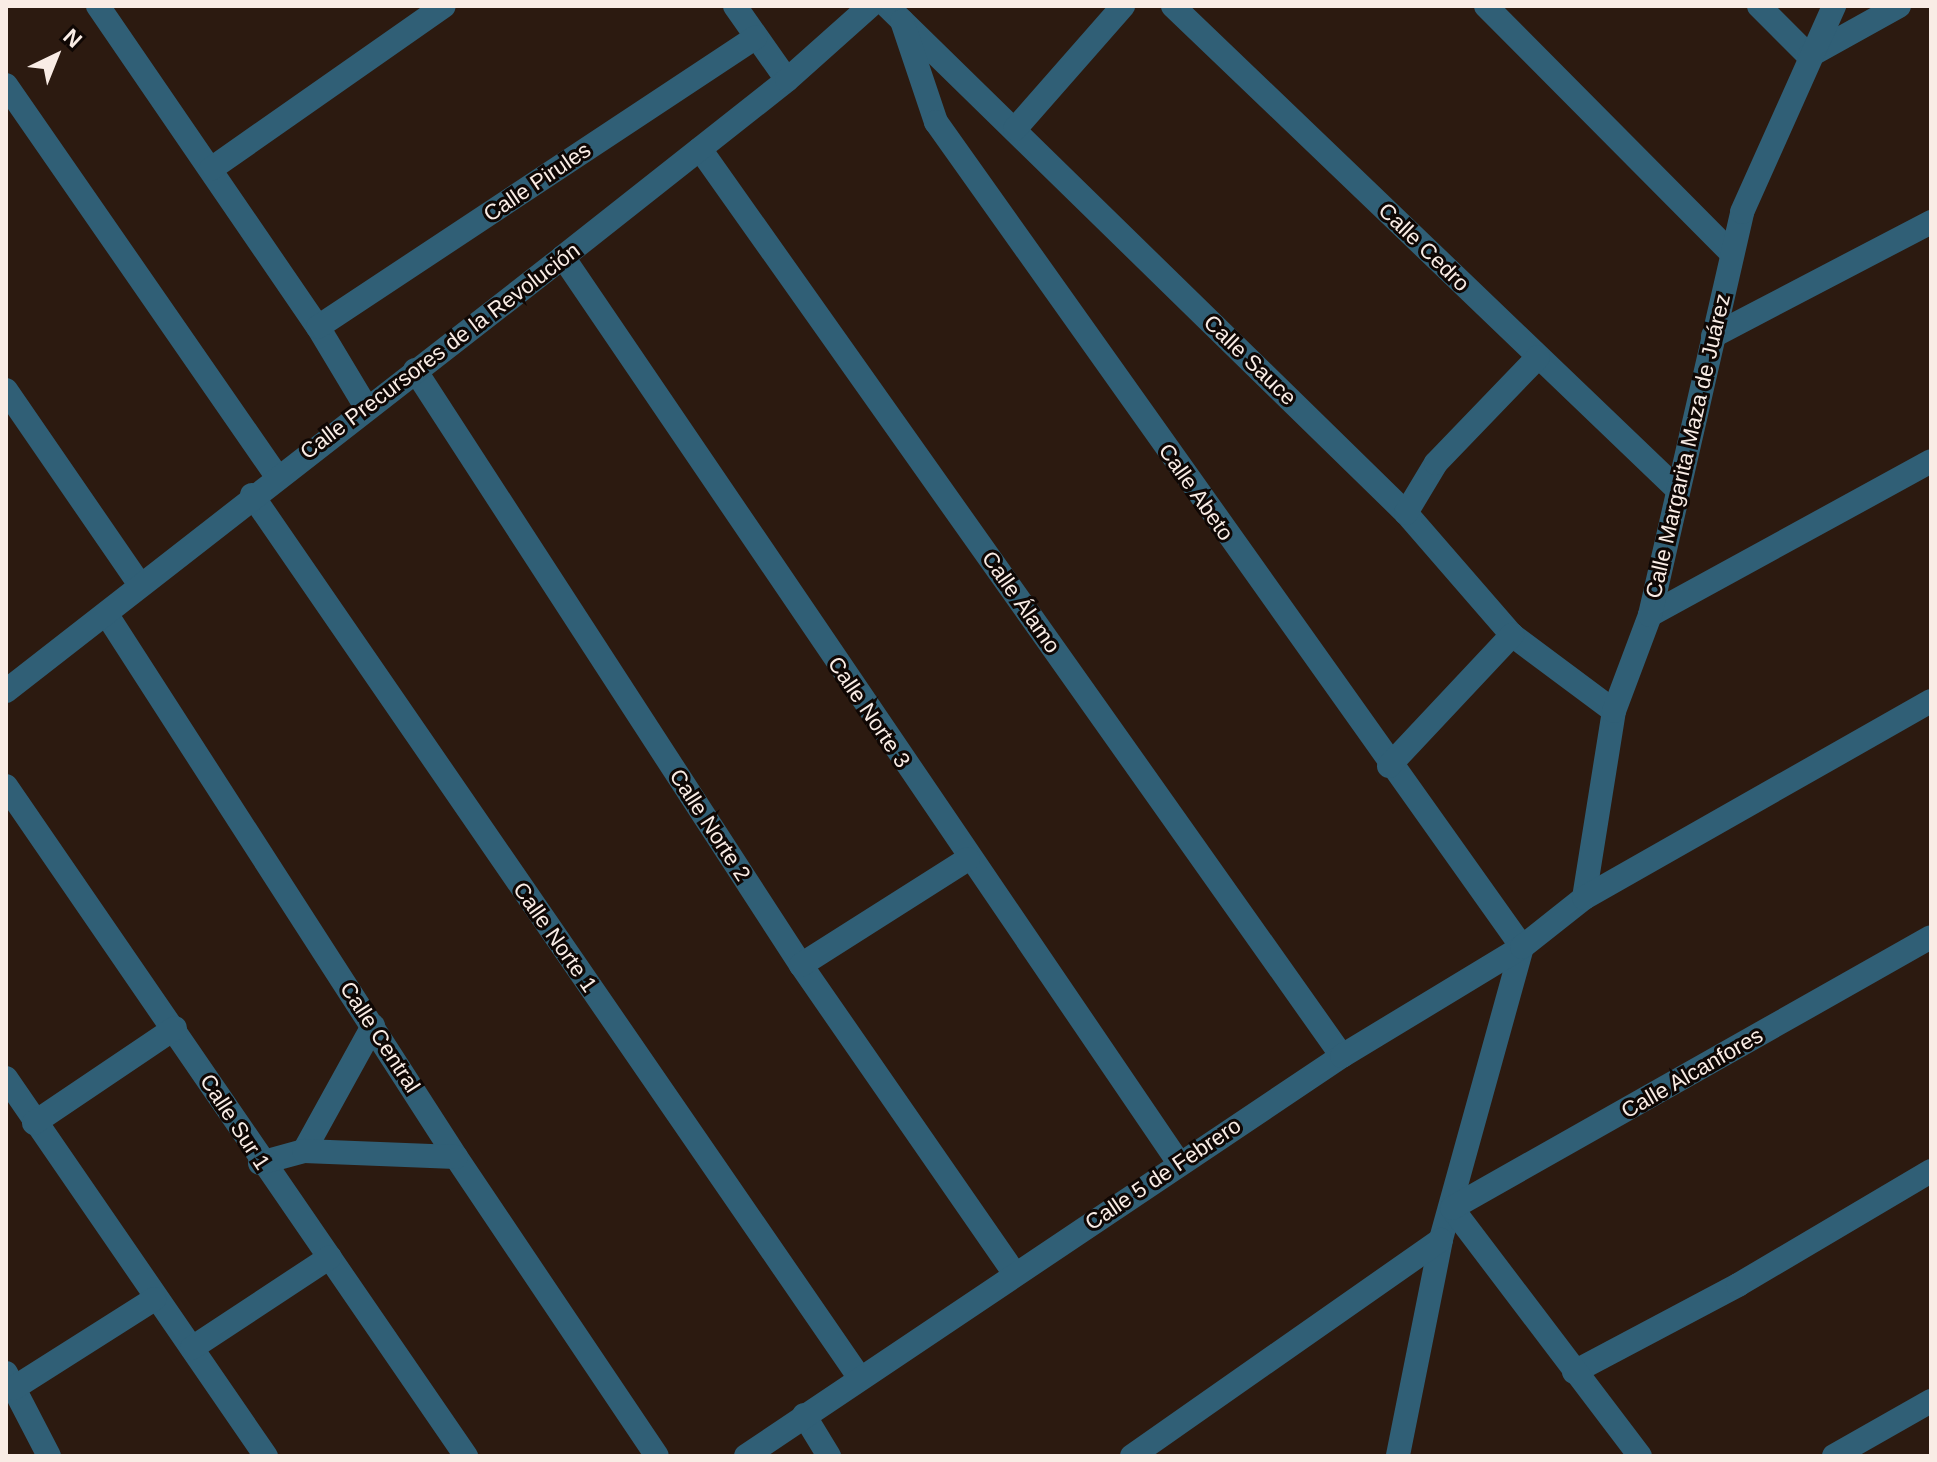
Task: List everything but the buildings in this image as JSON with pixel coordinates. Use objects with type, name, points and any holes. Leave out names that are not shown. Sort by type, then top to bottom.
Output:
[{"type":"street","points":[[98,6],[318,327],[366,407]]},
{"type":"street","points":[[211,169],[444,6]]},
{"type":"street","points":[[735,6],[787,80]]},
{"type":"street","name":"Calle Precursores de la Revolución","points":[[6,691],[107,615],[252,495],[700,149],[787,80],[870,6]]},
{"type":"street","points":[[1015,129],[1123,6]]},
{"type":"street","name":"Calle Cedro","points":[[1173,6],[1676,488]]},
{"type":"street","points":[[1486,6],[1732,254]]},
{"type":"street","points":[[1759,6],[1809,56],[1899,6]]},
{"type":"street","name":"Calle Margarita Maza de Juárez","points":[[1584,898],[1614,711],[1650,615],[1676,488],[1742,212],[1809,56],[1834,6]]},
{"type":"street","name":"Calle Sauce","points":[[895,13],[1406,513],[1512,635],[1614,711]]},
{"type":"street","name":"Calle Abeto","points":[[895,13],[936,122],[1389,766],[1522,947]]},
{"type":"street","name":"Calle Pirules","points":[[318,327],[756,37]]},
{"type":"street","points":[[6,85],[277,476]]},
{"type":"street","name":"Calle Álamo","points":[[700,149],[1342,1056]]},
{"type":"street","points":[[1713,336],[1931,222]]},
{"type":"street","name":"Calle Norte 3","points":[[563,257],[968,859],[1179,1163]]},
{"type":"street","points":[[1406,513],[1436,463],[1538,357]]},
{"type":"street","name":"Calle Norte 2","points":[[415,370],[801,965],[1014,1273]]},
{"type":"street","points":[[6,390],[140,585]]},
{"type":"street","points":[[1650,615],[1931,461]]},
{"type":"street","name":"Calle Norte 1","points":[[252,495],[859,1377]]},
{"type":"street","name":"Calle Central","points":[[107,615],[456,1157],[657,1456]]},
{"type":"street","points":[[1389,766],[1512,635]]},
{"type":"street","name":"Calle 5 de Febrero","points":[[746,1456],[859,1377],[1342,1056],[1522,947],[1584,898],[1931,701]]},
{"type":"street","name":"Calle Sur 1","points":[[6,786],[175,1028],[260,1163],[330,1257],[466,1456]]},
{"type":"street","points":[[801,965],[968,859]]},
{"type":"street","name":"Calle Alcanfores","points":[[1452,1208],[1931,937]]},
{"type":"street","points":[[1398,1456],[1441,1240],[1522,947]]},
{"type":"street","points":[[304,1151],[373,1026]]},
{"type":"street","points":[[34,1123],[175,1028]]},
{"type":"street","points":[[6,1078],[154,1299],[192,1348],[266,1456]]},
{"type":"street","points":[[260,1163],[304,1151],[456,1157]]},
{"type":"street","points":[[1574,1372],[1738,1285],[1931,1171]]},
{"type":"street","points":[[1452,1208],[1640,1456]]},
{"type":"street","points":[[1132,1456],[1441,1240]]},
{"type":"street","points":[[192,1348],[330,1257]]},
{"type":"street","points":[[49,1456],[10,1380],[154,1299]]},
{"type":"street","points":[[1834,1456],[1931,1401]]},
{"type":"street","points":[[804,1415],[829,1456]]}]
